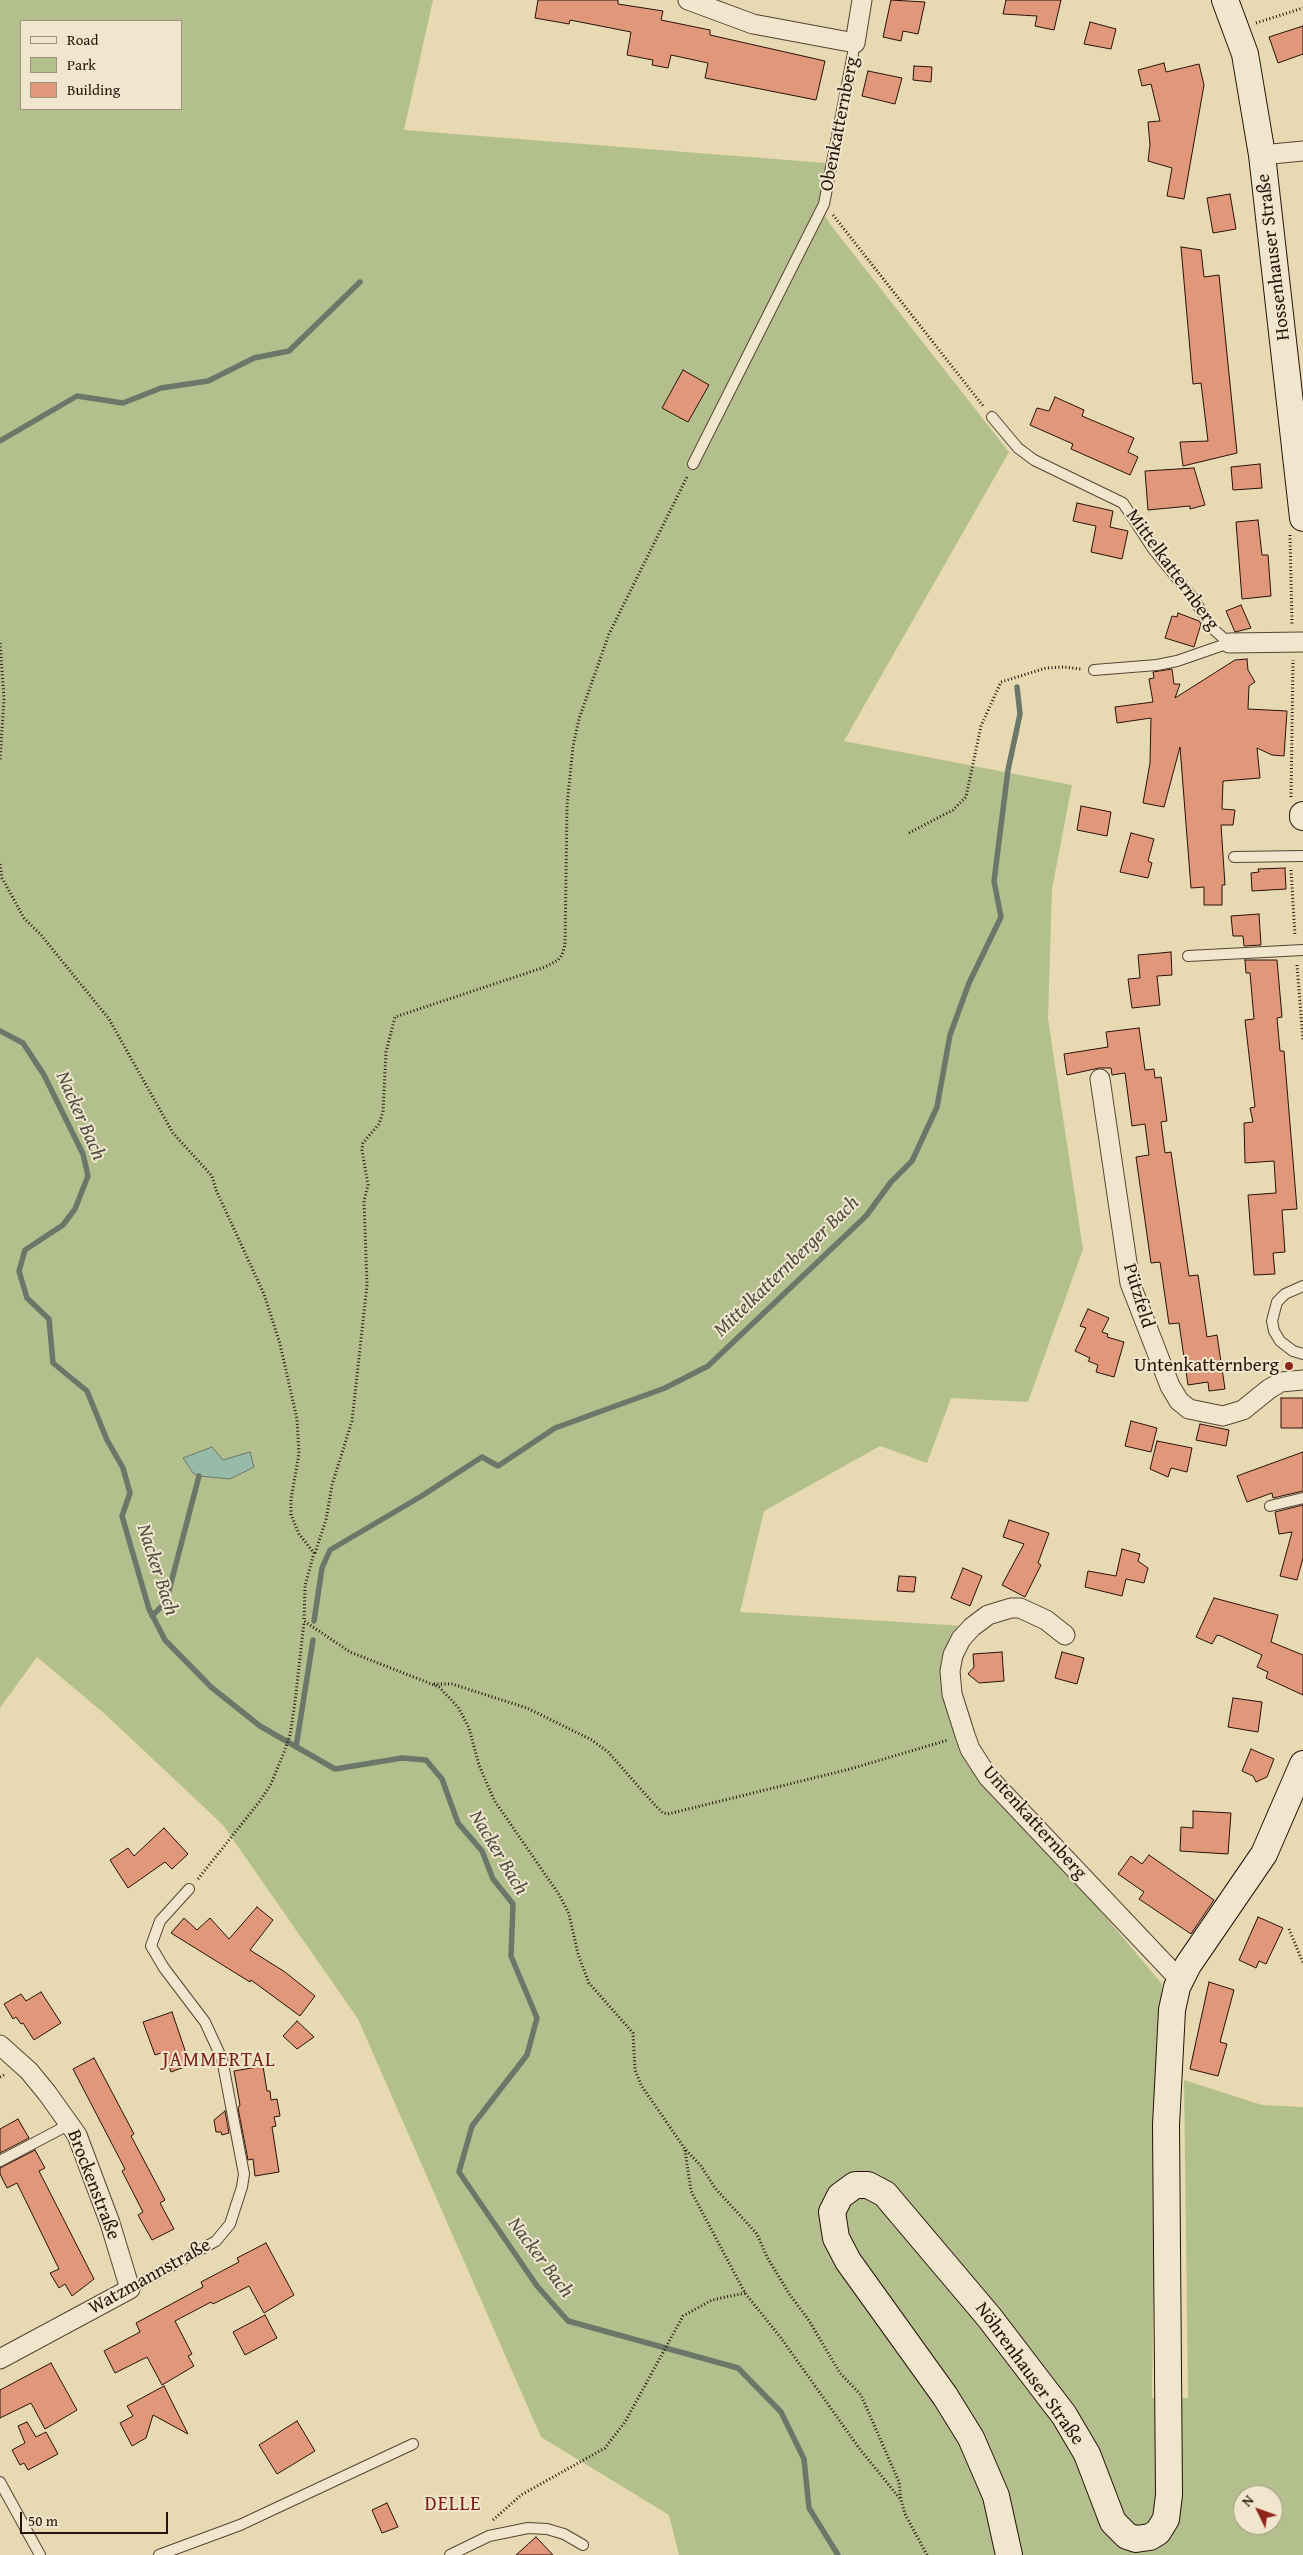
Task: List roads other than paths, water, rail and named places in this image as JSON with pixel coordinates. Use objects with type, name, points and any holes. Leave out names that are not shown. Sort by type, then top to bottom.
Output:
[{"type":"street","name":"Obenkatternberg","points":[[688,0],[753,24],[855,43],[862,0]]},
{"type":"street","name":"Hossenhauser Straße","points":[[1225,0],[1245,54],[1262,155],[1296,524]]},
{"type":"street","points":[[1262,155],[1303,151]]},
{"type":"street","name":"Mittelkatternberg","points":[[1228,643],[1298,642]]},
{"type":"street","name":"Pützfeld","points":[[1100,1079],[1130,1283],[1170,1386],[1179,1401],[1189,1409],[1223,1416],[1243,1410],[1281,1382],[1303,1380]]},
{"type":"street","name":"Untenkatternberg","points":[[1065,1635],[1046,1620],[1020,1608],[994,1612],[972,1627],[957,1647],[950,1671],[952,1694],[965,1735],[970,1749],[988,1777],[1180,1980]]},
{"type":"street","points":[[1180,1980],[1264,1854],[1303,1764]]},
{"type":"street","name":"Nöhrenhauser Straße","points":[[1009,2555],[996,2496],[971,2438],[944,2396],[848,2261],[836,2238],[832,2212],[840,2196],[855,2185],[868,2184],[885,2194],[988,2317],[1064,2415],[1087,2454],[1113,2522],[1121,2531],[1132,2538],[1145,2539],[1156,2534],[1166,2519],[1169,2495],[1167,2092],[1170,2019],[1180,1980]]},
{"type":"street","name":"Brockenstraße","points":[[0,2045],[29,2071],[70,2124],[88,2161],[130,2288]]},
{"type":"street","name":"Watzmannstraße","points":[[0,2359],[130,2288]]},
{"type":"lane","name":"Obenkatternberg","points":[[693,464],[824,204],[855,43]]},
{"type":"lane","name":"Mittelkatternberg","points":[[992,417],[1018,448],[1034,460],[1123,503],[1153,549],[1193,598],[1212,628],[1228,643],[1177,661],[1157,665],[1094,670]]},
{"type":"lane","points":[[1234,857],[1303,856]]},
{"type":"lane","points":[[1188,956],[1299,950]]},
{"type":"lane","points":[[1303,1286],[1284,1294],[1273,1311],[1272,1321],[1274,1331],[1280,1342],[1293,1352],[1303,1354]]},
{"type":"lane","points":[[1270,1506],[1303,1498]]},
{"type":"lane","name":"Watzmannstraße","points":[[130,2288],[216,2241],[230,2224],[242,2187],[244,2174],[222,2059],[205,2022],[164,1968],[151,1946],[160,1921],[189,1889]]},
{"type":"lane","points":[[0,2161],[70,2124]]},
{"type":"lane","points":[[159,2555],[240,2526],[413,2444]]},
{"type":"lane","points":[[0,2482],[40,2555]]},
{"type":"lane","points":[[450,2555],[489,2536],[528,2528],[547,2529],[564,2534],[583,2545]]},
{"type":"waterway","points":[[0,441],[77,396],[123,403],[161,388],[208,381],[254,358],[289,351],[360,282]]},
{"type":"waterway","name":"Mittelkatternberger Bach","points":[[314,1621],[322,1568],[330,1550],[420,1497],[482,1457],[498,1466],[555,1428],[665,1388],[708,1366],[866,1216],[891,1182],[912,1161],[937,1107],[950,1035],[969,983],[1001,917],[994,881],[1008,770],[1020,714],[1017,687]]},
{"type":"waterway","name":"Nacker Bach","points":[[0,1031],[23,1043],[44,1075],[83,1154],[88,1176],[75,1209],[63,1225],[25,1250],[19,1271],[27,1298],[49,1319],[53,1363],[87,1391],[107,1440],[123,1468],[130,1493],[122,1516],[149,1609],[165,1640],[211,1687],[260,1726],[335,1769],[402,1758],[426,1760],[442,1779],[458,1823],[482,1851],[493,1879],[513,1904],[511,1956],[537,2018],[527,2055],[472,2126],[459,2172],[537,2286],[568,2321],[738,2368],[781,2412],[804,2459],[809,2508],[838,2555]]},
{"type":"waterway","points":[[152,1616],[166,1602],[199,1476]]},
{"type":"waterway","name":"Mittelkatternberger Bach","points":[[296,1747],[313,1640]]},
{"type":"place","name":"Untenkatternberg","points":[[1289,1366]]},
{"type":"district","name":"JAMMERTAL","points":[[219,2061]]},
{"type":"district","name":"DELLE","points":[[453,2505]]}]
